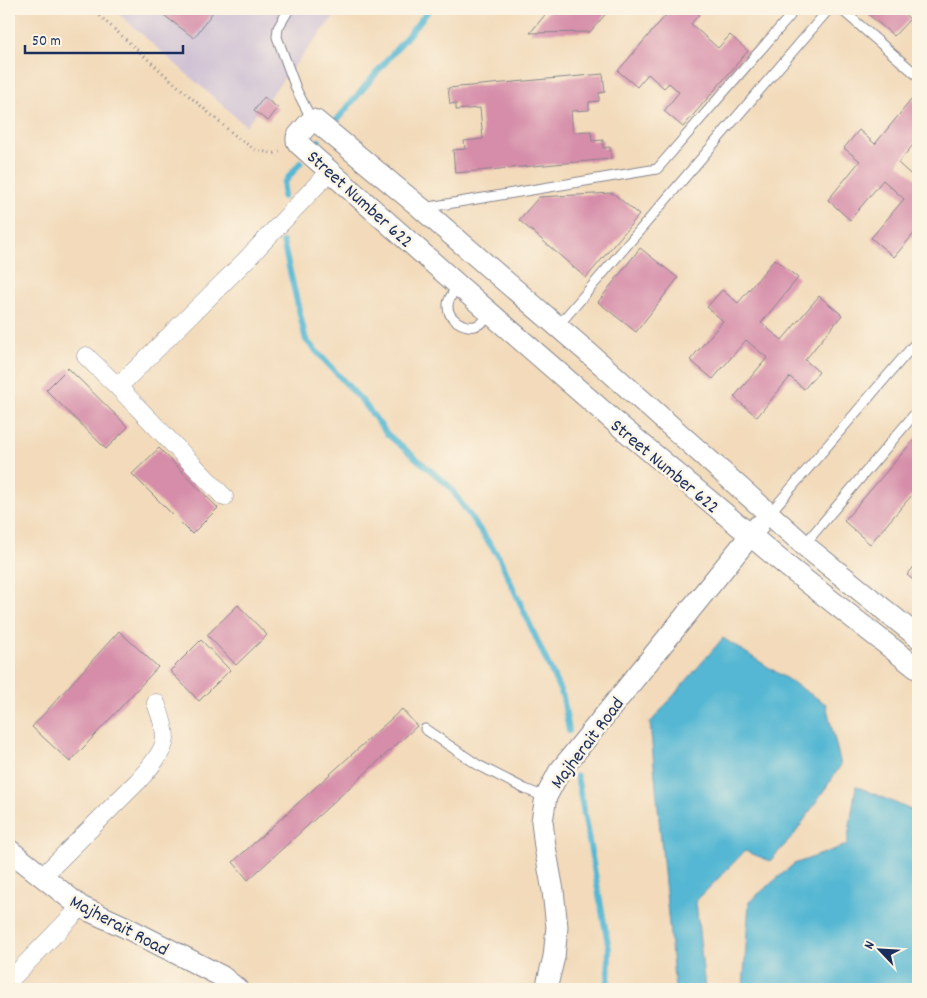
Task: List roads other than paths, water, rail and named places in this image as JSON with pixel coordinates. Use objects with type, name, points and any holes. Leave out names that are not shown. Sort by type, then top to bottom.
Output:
[{"type":"street","name":"Street Number 622","points":[[918,637],[804,545],[492,269],[316,121],[312,120],[297,137],[299,144],[614,421],[787,566],[918,669]]},
{"type":"street","points":[[118,387],[245,261],[330,171]]},
{"type":"street","points":[[463,290],[492,269]]},
{"type":"street","points":[[86,356],[224,497]]},
{"type":"street","name":"Majherait Road","points":[[546,989],[554,957],[557,927],[542,821],[546,797],[559,772],[769,514]]},
{"type":"street","points":[[42,876],[150,769],[157,759],[165,740],[156,703]]},
{"type":"street","name":"Majherait Road","points":[[9,850],[81,907],[123,926],[221,976],[237,989]]},
{"type":"street","points":[[9,981],[81,907]]},
{"type":"lane","points":[[288,9],[278,28],[278,36],[297,92],[312,120]]},
{"type":"lane","points":[[421,208],[657,169],[790,16],[789,9]]},
{"type":"lane","points":[[557,327],[829,9]]},
{"type":"lane","points":[[841,9],[918,76]]},
{"type":"lane","points":[[463,290],[449,299],[449,313],[454,319],[468,326],[477,325],[493,316]]},
{"type":"lane","points":[[769,514],[918,340]]},
{"type":"lane","points":[[804,545],[918,410]]},
{"type":"lane","points":[[425,729],[478,765],[525,789],[546,797]]},
{"type":"water","points":[[723,638],[826,704],[841,765],[794,835],[770,861],[745,851],[696,901],[705,989],[675,989],[650,723]]},
{"type":"water","points":[[856,786],[918,813],[918,989],[743,989],[749,902],[794,864],[847,845]]},
{"type":"waterway","points":[[336,121],[430,9]]},
{"type":"waterway","points":[[283,197],[284,183],[301,162]]},
{"type":"waterway","points":[[283,242],[306,340],[364,403],[387,434],[449,486],[499,557],[563,697],[569,731]]},
{"type":"waterway","points":[[577,776],[609,949],[608,989]]}]
